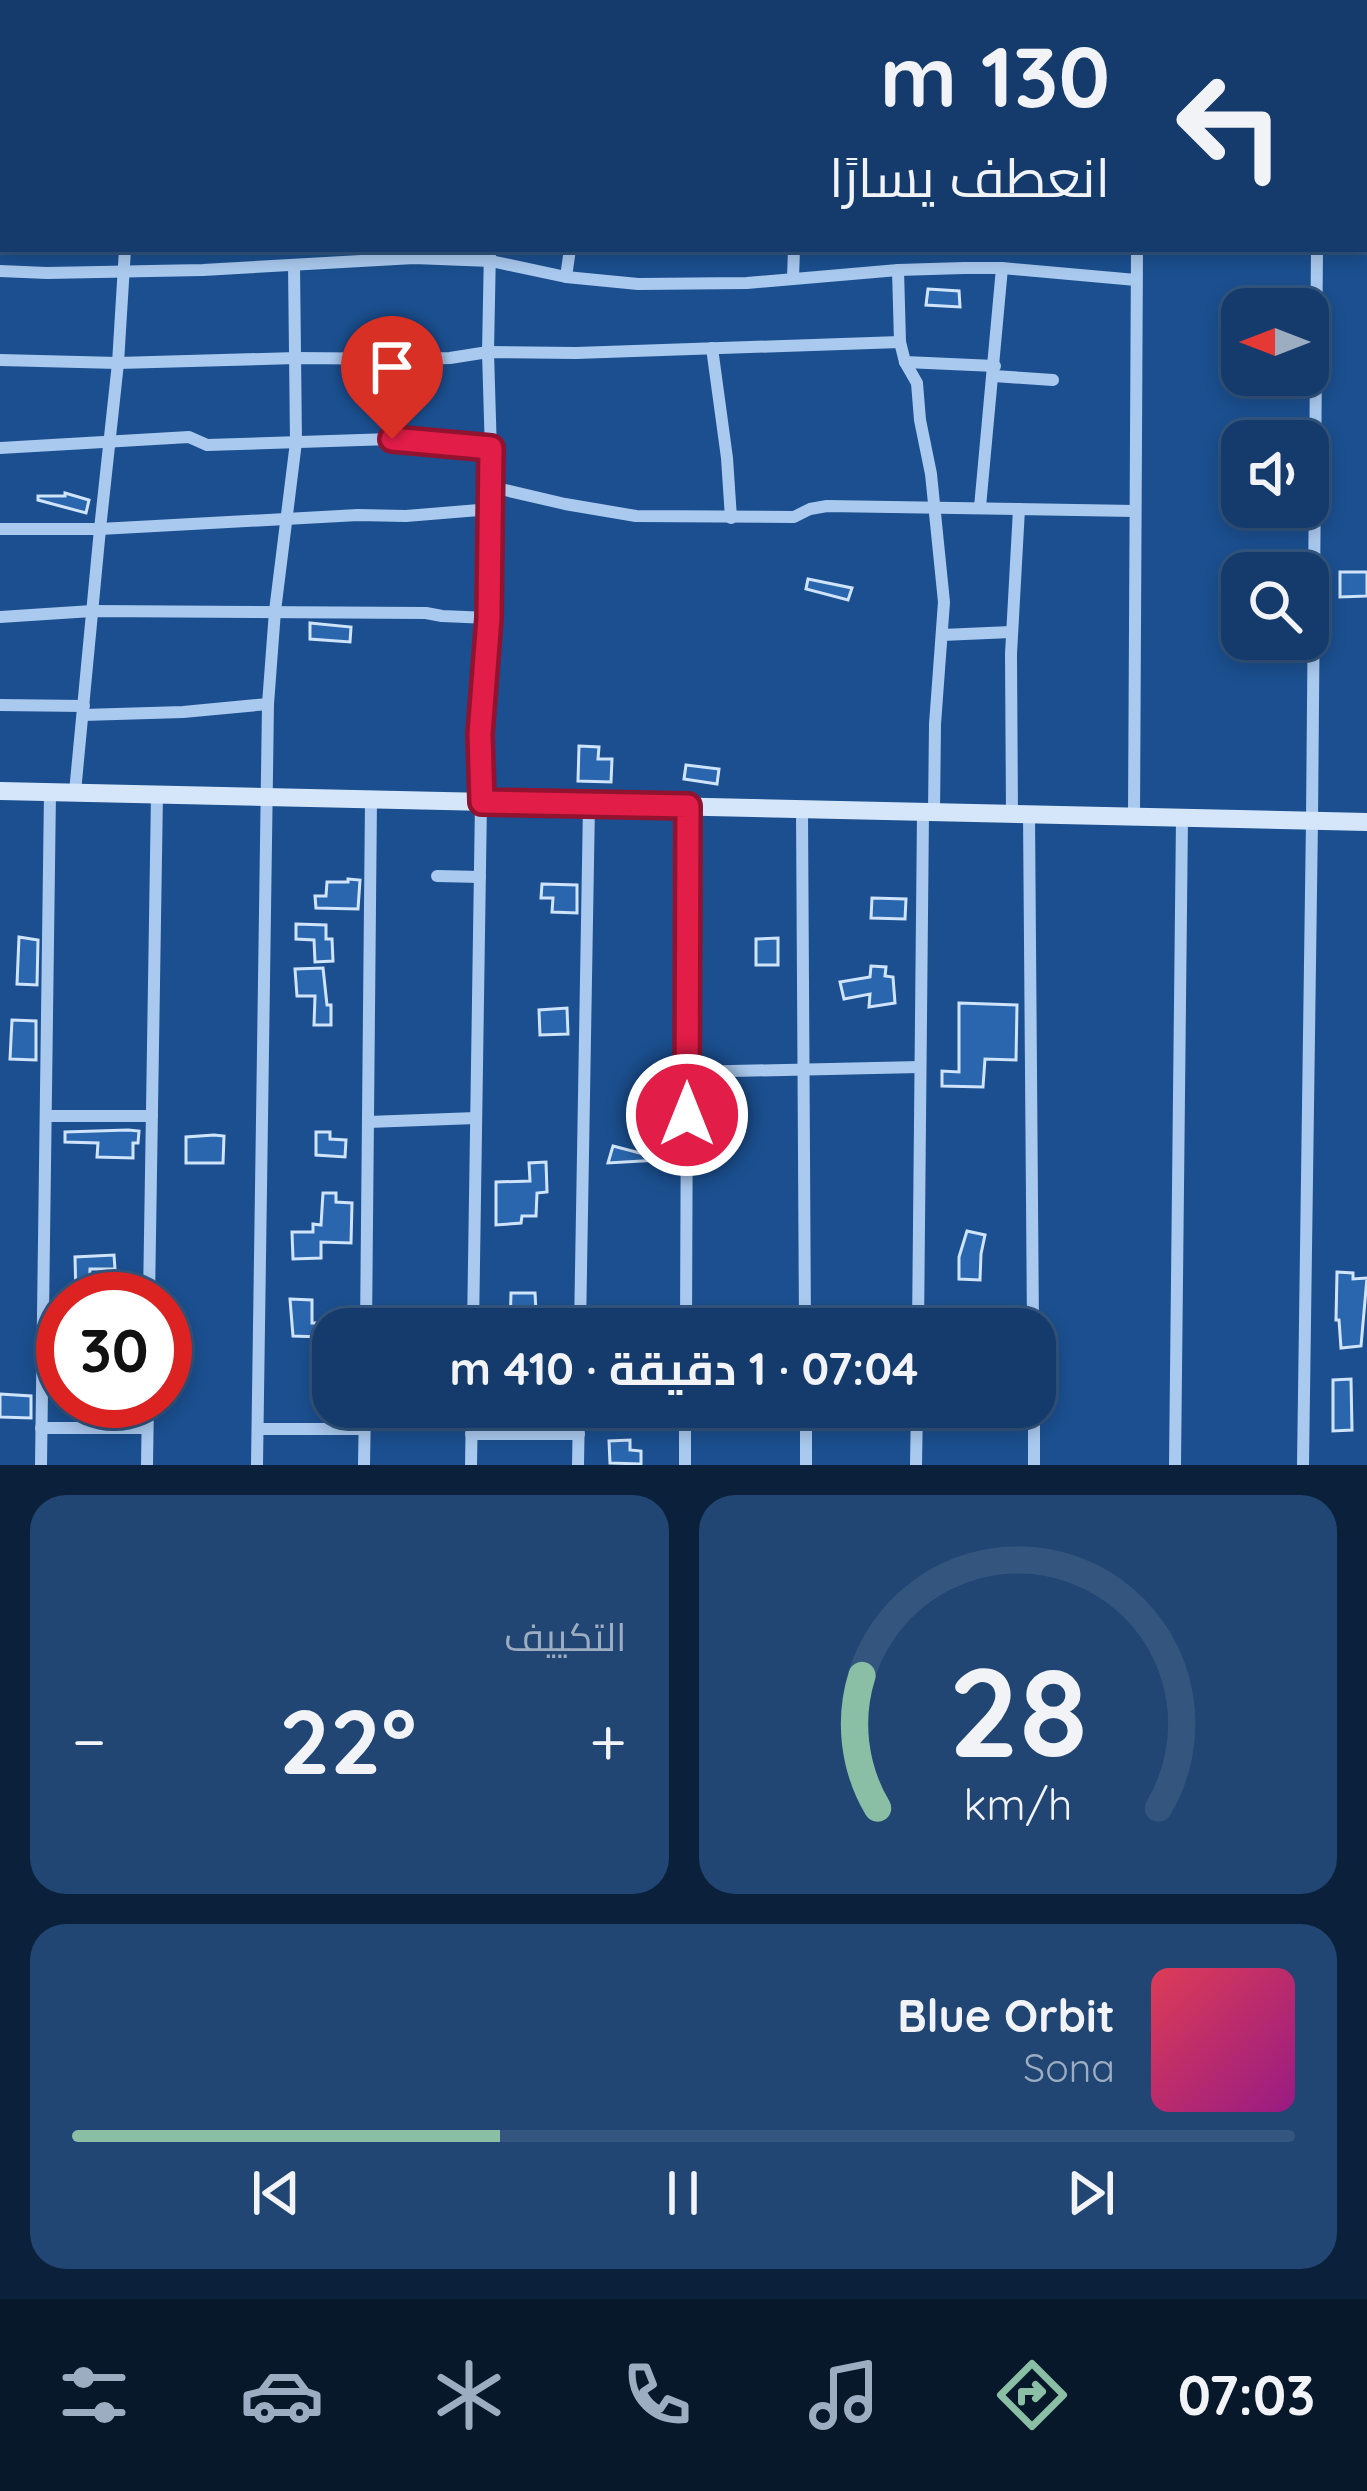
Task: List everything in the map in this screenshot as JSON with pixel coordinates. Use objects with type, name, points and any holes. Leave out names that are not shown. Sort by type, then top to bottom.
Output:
[{"type":"street","points":[[76,792],[118,363],[124,252]]},
{"type":"street","points":[[566,277],[570,252]]},
{"type":"street","points":[[793,278],[794,252]]},
{"type":"street","points":[[1134,816],[1137,252]]},
{"type":"street","points":[[1303,1465],[1316,252]]},
{"type":"street","points":[[0,271],[124,272],[490,255],[566,277],[638,284],[747,283],[898,270],[1002,268],[1136,280]]},
{"type":"street","points":[[473,1308],[480,734],[492,487],[490,255]]},
{"type":"street","points":[[257,1465],[268,704],[296,442],[294,265]]},
{"type":"street","points":[[980,507],[1002,268]]},
{"type":"street","points":[[898,270],[900,342],[904,362],[917,383],[944,602],[928,812],[917,1308]]},
{"type":"street","points":[[0,360],[450,358],[488,352],[900,342]]},
{"type":"street","points":[[712,348],[731,518]]},
{"type":"street","points":[[904,362],[1053,380]]},
{"type":"street","points":[[0,448],[189,437],[207,445],[392,439],[491,448]]},
{"type":"street","points":[[492,487],[636,516],[794,517],[827,506],[1136,511]]},
{"type":"street","points":[[0,529],[100,529],[491,509]]},
{"type":"street","points":[[1019,509],[1012,632],[1032,1308]]},
{"type":"street","points":[[0,617],[92,611],[275,611],[489,618]]},
{"type":"street","points":[[942,635],[1012,632]]},
{"type":"street","points":[[0,705],[183,712],[268,704]]},
{"type":"street","points":[[0,791],[1367,822]]},
{"type":"street","points":[[43,1272],[50,792]]},
{"type":"street","points":[[149,1272],[157,794]]},
{"type":"street","points":[[366,1308],[371,799]]},
{"type":"street","points":[[580,1308],[589,804]]},
{"type":"street","points":[[686,1308],[688,806]]},
{"type":"street","points":[[802,809],[805,1308]]},
{"type":"street","points":[[1174,1465],[1182,818]]},
{"type":"street","points":[[437,876],[480,877]]},
{"type":"street","points":[[687,1072],[920,1066]]},
{"type":"street","points":[[46,1115],[152,1115]]},
{"type":"street","points":[[368,1122],[476,1118]]},
{"type":"street","points":[[41,1428],[41,1465]]},
{"type":"street","points":[[147,1428],[147,1465]]},
{"type":"street","points":[[471,1428],[471,1465]]},
{"type":"street","points":[[578,1465],[579,1428]]},
{"type":"street","points":[[685,1465],[686,1428]]},
{"type":"street","points":[[806,1428],[806,1465]]},
{"type":"street","points":[[916,1465],[917,1428]]},
{"type":"street","points":[[1034,1428],[1034,1465]]},
{"type":"street","points":[[258,1430],[364,1430],[364,1465]]},
{"type":"street","points":[[471,1434],[579,1434]]},
{"type":"building","points":[[928,289],[959,291],[960,307],[926,305]]},
{"type":"building","points":[[65,493],[89,500],[86,513],[38,500],[38,496]]},
{"type":"building","points":[[1340,572],[1367,572],[1367,596],[1340,597]]},
{"type":"building","points":[[808,579],[852,588],[848,600],[806,589]]},
{"type":"building","points":[[310,623],[351,627],[350,642],[310,639]]},
{"type":"building","points":[[579,746],[599,747],[598,759],[612,759],[611,782],[578,781]]},
{"type":"building","points":[[686,765],[719,769],[717,784],[684,779]]},
{"type":"building","points":[[360,880],[358,909],[316,908],[315,896],[326,896],[327,882]]},
{"type":"building","points":[[542,884],[577,885],[577,913],[552,912],[553,898],[541,898]]},
{"type":"building","points":[[872,898],[906,899],[905,919],[871,918]]},
{"type":"building","points":[[296,924],[326,925],[333,961],[315,962],[314,940],[296,939]]},
{"type":"building","points":[[19,937],[38,940],[37,985],[17,984]]},
{"type":"building","points":[[778,938],[778,965],[756,965],[756,939]]},
{"type":"building","points":[[871,966],[886,967],[885,976],[893,977],[895,1003],[869,1007],[870,994],[844,999],[840,982],[870,977]]},
{"type":"building","points":[[323,968],[331,1025],[314,1025],[315,996],[297,996],[295,969]]},
{"type":"building","points":[[959,1003],[1017,1005],[1016,1060],[985,1059],[983,1087],[942,1086],[942,1071],[959,1072]]},
{"type":"building","points":[[567,1008],[568,1034],[540,1035],[539,1010]]},
{"type":"building","points":[[12,1020],[36,1021],[36,1060],[10,1059]]},
{"type":"building","points":[[658,1103],[672,1104],[671,1140],[655,1139]]},
{"type":"building","points":[[139,1131],[133,1158],[97,1157],[98,1143],[65,1142],[65,1132]]},
{"type":"building","points":[[316,1132],[330,1132],[330,1139],[346,1140],[345,1157],[316,1155]]},
{"type":"building","points":[[224,1136],[223,1163],[186,1163],[186,1137]]},
{"type":"building","points":[[613,1146],[659,1158],[659,1160],[608,1163]]},
{"type":"building","points":[[546,1162],[547,1192],[537,1193],[536,1216],[496,1225],[496,1182],[530,1181],[529,1163]]},
{"type":"building","points":[[323,1193],[336,1193],[336,1202],[352,1203],[351,1243],[321,1242],[321,1258],[293,1259],[292,1232],[313,1232],[313,1224],[321,1225]]},
{"type":"building","points":[[967,1231],[985,1235],[980,1280],[959,1279],[959,1257]]},
{"type":"building","points":[[114,1255],[115,1269],[75,1272],[75,1257]]},
{"type":"building","points":[[1337,1272],[1353,1273],[1353,1279],[1367,1278],[1361,1346],[1341,1348]]},
{"type":"building","points":[[511,1293],[535,1293],[536,1308],[511,1308]]},
{"type":"building","points":[[290,1299],[312,1300],[312,1337],[293,1336]]},
{"type":"building","points":[[1351,1379],[1352,1430],[1333,1431],[1333,1380]]},
{"type":"building","points":[[0,1394],[31,1396],[31,1418],[0,1417]]},
{"type":"building","points":[[630,1440],[630,1450],[641,1451],[641,1464],[610,1463],[609,1441]]},
{"type":"route","points":[[392,439],[491,448],[489,618],[480,734],[482,802],[688,806],[687,1115]]}]
